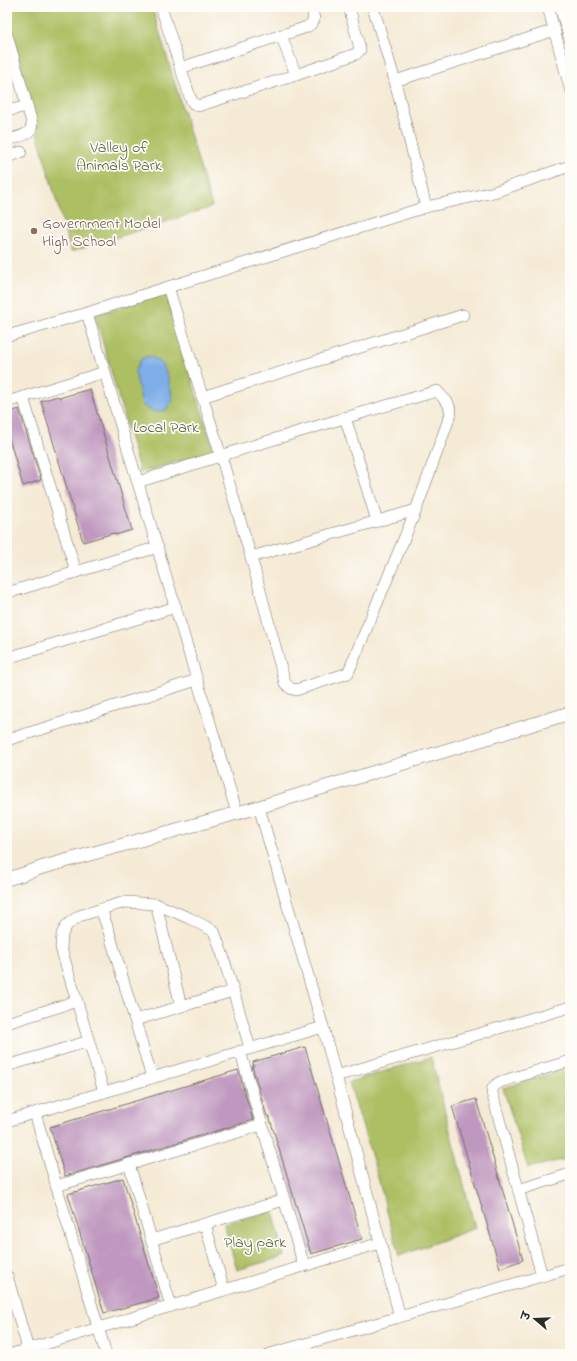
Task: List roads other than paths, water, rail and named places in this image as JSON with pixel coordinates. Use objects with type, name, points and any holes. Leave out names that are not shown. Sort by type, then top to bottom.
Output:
[{"type":"main road","points":[[7,879],[40,868],[259,807],[570,713]]},
{"type":"street","points":[[161,7],[180,68],[193,103],[198,106],[356,54],[360,50],[349,7]]},
{"type":"street","points":[[180,68],[312,24],[314,20],[312,7]]},
{"type":"street","points":[[373,7],[394,81],[426,207]]},
{"type":"street","points":[[548,7],[570,88]]},
{"type":"street","points":[[560,7],[570,39]]},
{"type":"street","points":[[394,81],[555,30]]},
{"type":"street","points":[[281,35],[296,75]]},
{"type":"street","points":[[7,36],[32,123],[32,128],[29,132],[7,140]]},
{"type":"street","points":[[7,111],[27,106]]},
{"type":"street","points":[[7,156],[21,152]]},
{"type":"street","points":[[7,336],[87,313],[426,207],[494,192],[570,166]]},
{"type":"street","points":[[138,482],[221,456],[345,417],[437,392],[448,403],[452,413],[416,510],[348,673],[296,690],[290,688],[286,682],[221,456],[168,287]]},
{"type":"street","points":[[87,313],[237,813]]},
{"type":"street","points":[[202,397],[463,315]]},
{"type":"street","points":[[7,402],[105,372]]},
{"type":"street","points":[[23,397],[76,572]]},
{"type":"street","points":[[345,417],[377,522]]},
{"type":"street","points":[[251,557],[416,510]]},
{"type":"street","points":[[8,590],[76,572],[158,547]]},
{"type":"street","points":[[7,658],[176,607]]},
{"type":"street","points":[[7,740],[197,680]]},
{"type":"street","points":[[259,807],[323,1026],[400,1316]]},
{"type":"street","points":[[104,1092],[61,948],[62,934],[67,925],[79,916],[100,909],[125,902],[156,904],[189,918],[214,931],[233,991],[262,1125],[304,1266]]},
{"type":"street","points":[[156,904],[181,1006]]},
{"type":"street","points":[[100,909],[109,932],[152,1078]]},
{"type":"street","points":[[135,1020],[233,991]]},
{"type":"street","points":[[7,1023],[77,1001]]},
{"type":"street","points":[[336,1076],[570,1007]]},
{"type":"street","points":[[7,1121],[323,1026]]},
{"type":"street","points":[[7,1066],[89,1041]]},
{"type":"street","points":[[542,1276],[492,1089],[494,1085],[500,1082],[570,1061]]},
{"type":"street","points":[[35,1113],[106,1354]]},
{"type":"street","points":[[56,1186],[262,1125]]},
{"type":"street","points":[[129,1164],[171,1306]]},
{"type":"street","points":[[518,1190],[570,1174]]},
{"type":"street","points":[[151,1240],[284,1200]]},
{"type":"street","points":[[204,1224],[224,1290]]},
{"type":"street","points":[[12,1354],[380,1243]]},
{"type":"street","points":[[270,1354],[570,1268]]},
{"type":"street","points":[[7,1279],[28,1349]]},
{"type":"water","points":[[149,356],[160,363],[169,380],[173,400],[166,410],[154,412],[142,405],[135,371],[141,359]]},
{"type":"place","name":"Government Model High School","points":[[34,231]]},
{"type":"park label","name":"Valley of Animals Park","points":[[119,155]]},
{"type":"park label","name":"Local Park","points":[[166,426]]},
{"type":"park label","name":"Play park","points":[[255,1241]]}]
